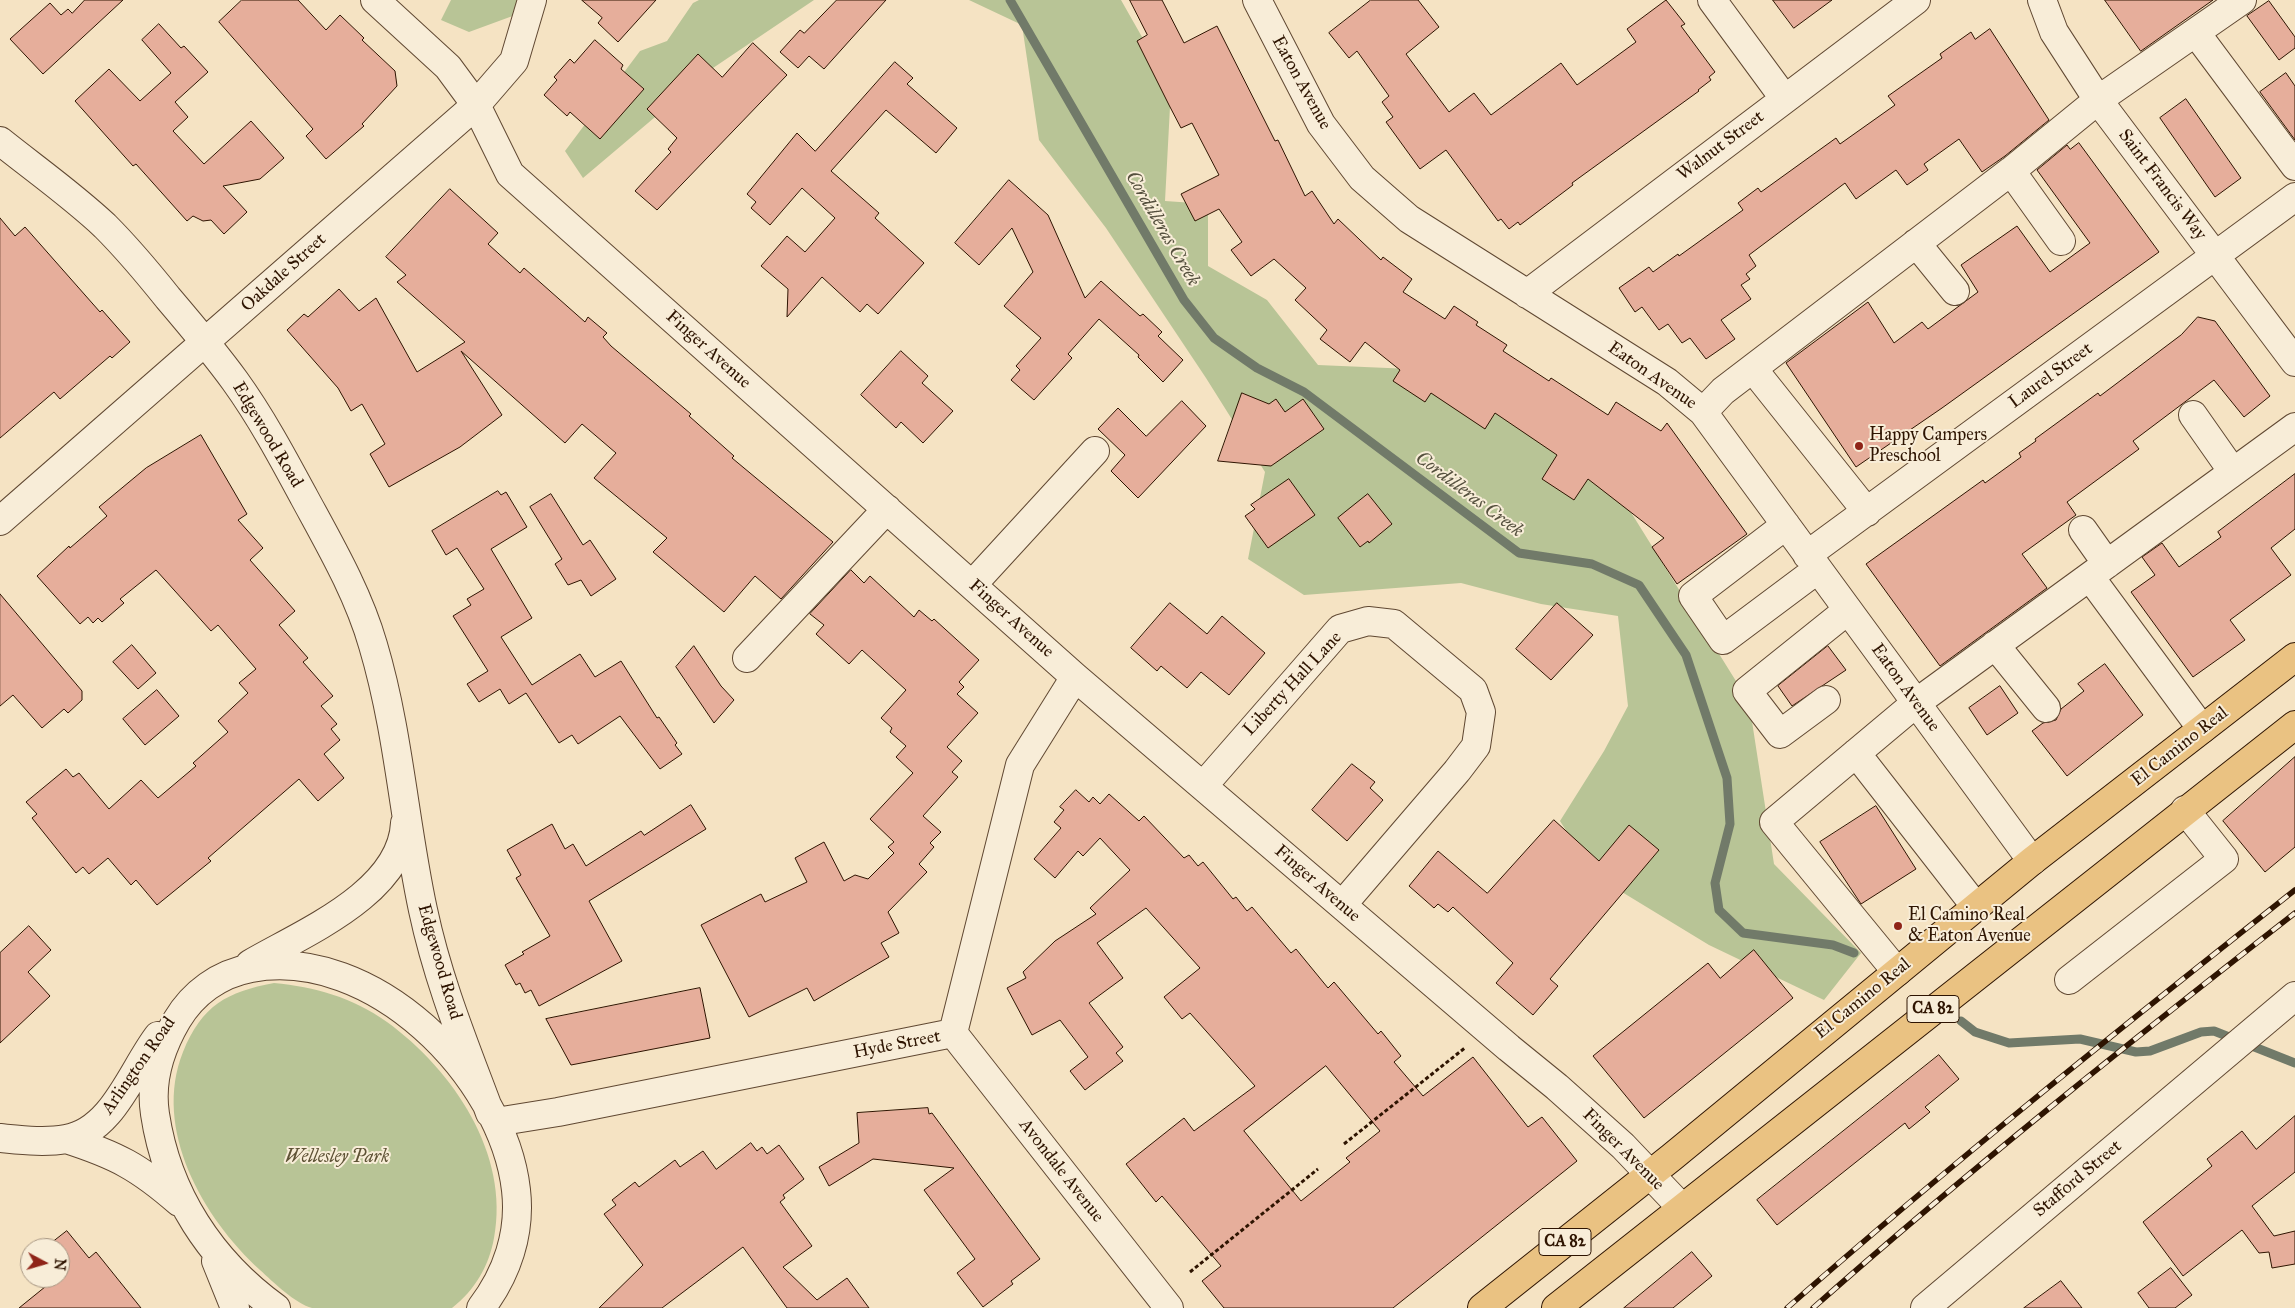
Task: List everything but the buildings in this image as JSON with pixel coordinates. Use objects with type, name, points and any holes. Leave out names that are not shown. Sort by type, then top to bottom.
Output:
[{"type":"main road","name":"El Camino Real","points":[[1482,1308],[1649,1175],[2032,861],[2295,657]]},
{"type":"main road","name":"CA 82","points":[[1556,1308],[2295,725]]},
{"type":"street","name":"Finger Avenue","points":[[375,0],[448,67],[476,105],[510,174],[1075,677],[1508,1048],[1557,1087],[1623,1146],[1682,1208]]},
{"type":"street","name":"Oakdale Street","points":[[0,521],[206,343],[476,105],[514,61],[532,0]]},
{"type":"street","name":"Eaton Avenue","points":[[1257,0],[1321,124],[1362,178],[1409,219],[1667,382],[1703,412],[2032,861]]},
{"type":"street","points":[[1712,0],[1784,98]]},
{"type":"street","name":"Walnut Street","points":[[1527,294],[1916,0]]},
{"type":"street","name":"Saint Francis Way","points":[[2042,0],[2054,32],[2098,100],[2295,362]]},
{"type":"street","points":[[1703,412],[1723,392],[2010,171],[2098,100],[2242,0]]},
{"type":"street","points":[[2196,33],[2295,166]]},
{"type":"street","name":"Edgewood Road","points":[[0,141],[71,196],[103,225],[135,257],[206,343],[237,384],[327,538],[353,592],[373,644],[388,707],[422,907],[431,948],[442,986],[493,1118]]},
{"type":"street","points":[[2010,171],[2061,242]]},
{"type":"street","name":"Laurel Street","points":[[1786,525],[1693,596],[1723,640],[1867,512],[2295,197]]},
{"type":"street","points":[[1916,243],[1955,291]]},
{"type":"street","points":[[1753,369],[1867,512]]},
{"type":"street","points":[[2193,415],[2233,472]]},
{"type":"street","points":[[1897,972],[1774,822],[1916,703],[2295,427]]},
{"type":"street","points":[[972,585],[1095,451]]},
{"type":"street","points":[[747,658],[887,510]]},
{"type":"street","points":[[2083,530],[2099,570],[2202,729]]},
{"type":"street","points":[[1826,700],[1780,734],[1746,691],[1848,610]]},
{"type":"street","name":"Liberty Hall Lane","points":[[1203,786],[1340,629],[1368,621],[1394,624],[1473,690],[1481,712],[1476,746],[1342,906]]},
{"type":"street","points":[[1996,645],[2046,708]]},
{"type":"street","name":"Hyde Street","points":[[493,1118],[558,1112],[953,1033],[1020,765],[1075,677]]},
{"type":"street","points":[[1856,753],[1976,907]]},
{"type":"street","name":"Edgewood Road","points":[[238,970],[351,906],[376,885],[391,867],[400,849],[405,831],[406,807]]},
{"type":"street","points":[[2068,980],[2224,859],[2185,810]]},
{"type":"street","points":[[276,1308],[230,1298],[207,1242],[185,1207],[168,1172],[159,1139],[154,1093],[157,1066],[169,1033],[184,1008],[207,985],[238,970],[273,964],[306,967],[337,974],[369,989],[398,1006],[426,1029],[455,1059],[493,1118],[509,1156],[516,1191],[516,1226],[503,1292],[503,1308]]},
{"type":"street","name":"Arlington Road","points":[[66,1139],[83,1133],[97,1124],[113,1106],[152,1044],[175,1014],[207,985]]},
{"type":"street","name":"Stafford Street","points":[[1925,1308],[2295,996]]},
{"type":"street","name":"Avondale Avenue","points":[[953,1033],[1169,1308]]},
{"type":"street","name":"Arlington Road","points":[[0,1138],[66,1139],[101,1150],[149,1176],[185,1207]]},
{"type":"street","points":[[481,1308],[496,1289],[509,1259]]},
{"type":"path","points":[[1344,1144],[1469,1045]]},
{"type":"path","points":[[1190,1272],[1318,1169]]},
{"type":"green space","points":[[451,0],[526,0],[518,14],[469,32],[441,20]]},
{"type":"green space","points":[[699,0],[814,0],[713,68],[583,178],[565,151],[640,51],[667,41],[693,3]]},
{"type":"green space","points":[[969,0],[1121,0],[1171,88],[1165,201],[1208,204],[1208,266],[1267,300],[1318,365],[1411,369],[1571,416],[1749,702],[1774,864],[1861,953],[1824,1000],[1709,945],[1594,875],[1560,821],[1604,751],[1628,706],[1618,616],[1541,604],[1461,583],[1304,595],[1248,559],[1265,472],[1206,378],[1106,228],[1039,140],[1022,25]]},
{"type":"green space","name":"Wellesley Park","points":[[274,983],[304,987],[333,995],[374,1013],[411,1042],[434,1064],[454,1089],[471,1116],[485,1145],[493,1176],[497,1207],[494,1238],[489,1258],[480,1277],[468,1293],[452,1308],[312,1308],[306,1306],[278,1286],[239,1249],[202,1198],[188,1170],[179,1141],[174,1111],[175,1081],[183,1052],[190,1036],[199,1023],[218,1003],[243,991]]},
{"type":"waterway","name":"Cordilleras Creek","points":[[1010,0],[1184,300],[1214,338],[1257,368],[1304,392],[1519,553],[1592,564],[1639,585],[1686,655],[1727,778],[1730,824],[1715,883],[1719,910],[1743,933],[1833,945],[1854,953]]},
{"type":"waterway","name":"Cordilleras Creek","points":[[1961,1021],[1975,1032],[2009,1043],[2080,1039],[2136,1052],[2150,1051],[2201,1032],[2214,1031],[2295,1063]]},
{"type":"railway","points":[[1787,1308],[2038,1096],[2295,890]]},
{"type":"railway","points":[[1813,1308],[1931,1206],[2051,1107],[2295,913]]},
{"type":"place","name":"Happy Campers Preschool","points":[[1859,446]]},
{"type":"place","name":"El Camino Real & Eaton Avenue","points":[[1898,926]]}]
